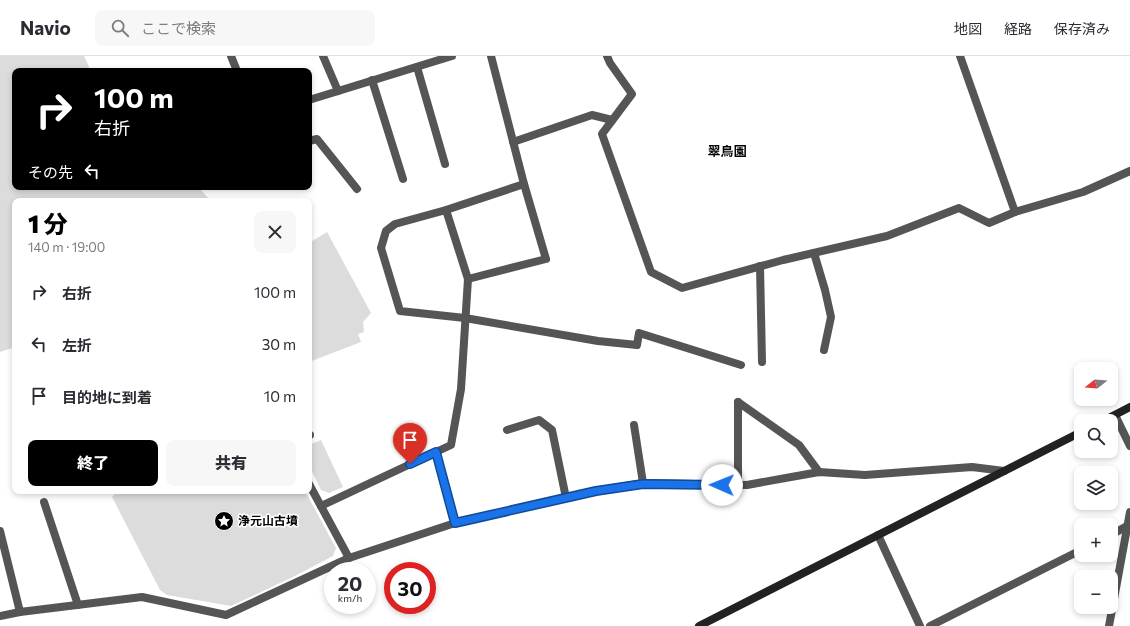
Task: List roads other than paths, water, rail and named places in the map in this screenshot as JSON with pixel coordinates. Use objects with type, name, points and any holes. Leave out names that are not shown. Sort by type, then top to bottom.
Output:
[{"type":"street","points":[[231,56],[236,68]]},
{"type":"street","points":[[324,56],[338,91]]},
{"type":"street","points":[[312,99],[452,56]]},
{"type":"street","points":[[468,279],[546,259],[524,184],[491,56]]},
{"type":"street","points":[[607,56],[610,63],[632,94],[602,134],[651,272],[682,288],[760,266],[887,236],[959,208],[989,223],[1015,212],[1083,192],[1130,171]]},
{"type":"street","points":[[960,56],[1015,212]]},
{"type":"street","points":[[417,67],[445,164]]},
{"type":"street","points":[[372,80],[403,179]]},
{"type":"street","points":[[513,142],[592,115],[612,120]]},
{"type":"street","points":[[312,140],[317,139],[357,189]]},
{"type":"street","points":[[524,184],[446,210],[395,224],[386,231],[381,248],[400,311],[465,318],[598,341],[637,345],[639,333],[741,365]]},
{"type":"street","points":[[321,506],[451,445],[461,390],[468,279],[446,210]]},
{"type":"street","points":[[814,253],[831,317],[824,350]]},
{"type":"street","points":[[760,266],[762,362]]},
{"type":"street","points":[[738,485],[738,402],[799,445],[819,472]]},
{"type":"street","points":[[1117,414],[1130,407]]},
{"type":"street","points":[[507,430],[539,420],[552,430],[566,498]]},
{"type":"street","points":[[1118,421],[1130,446]]},
{"type":"street","points":[[634,425],[643,484]]},
{"type":"street","points":[[699,626],[1074,436]]},
{"type":"street","points":[[436,452],[455,523]]},
{"type":"street","points":[[0,616],[20,612],[142,597],[226,615],[349,558],[455,523],[596,491],[643,484],[747,485],[819,472],[865,475],[972,467],[1004,471]]},
{"type":"street","points":[[312,490],[349,558]]},
{"type":"street","points":[[44,502],[78,605]]},
{"type":"street","points":[[1109,626],[1130,512]]},
{"type":"street","points":[[1118,531],[1127,526]]},
{"type":"street","points":[[0,531],[20,612]]},
{"type":"street","points":[[878,535],[920,626]]},
{"type":"street","points":[[930,626],[1074,554]]},
{"type":"place","name":"浄元山古墳","points":[[224,521]]},
{"type":"district","name":"翠鳥園","points":[[727,151]]}]
